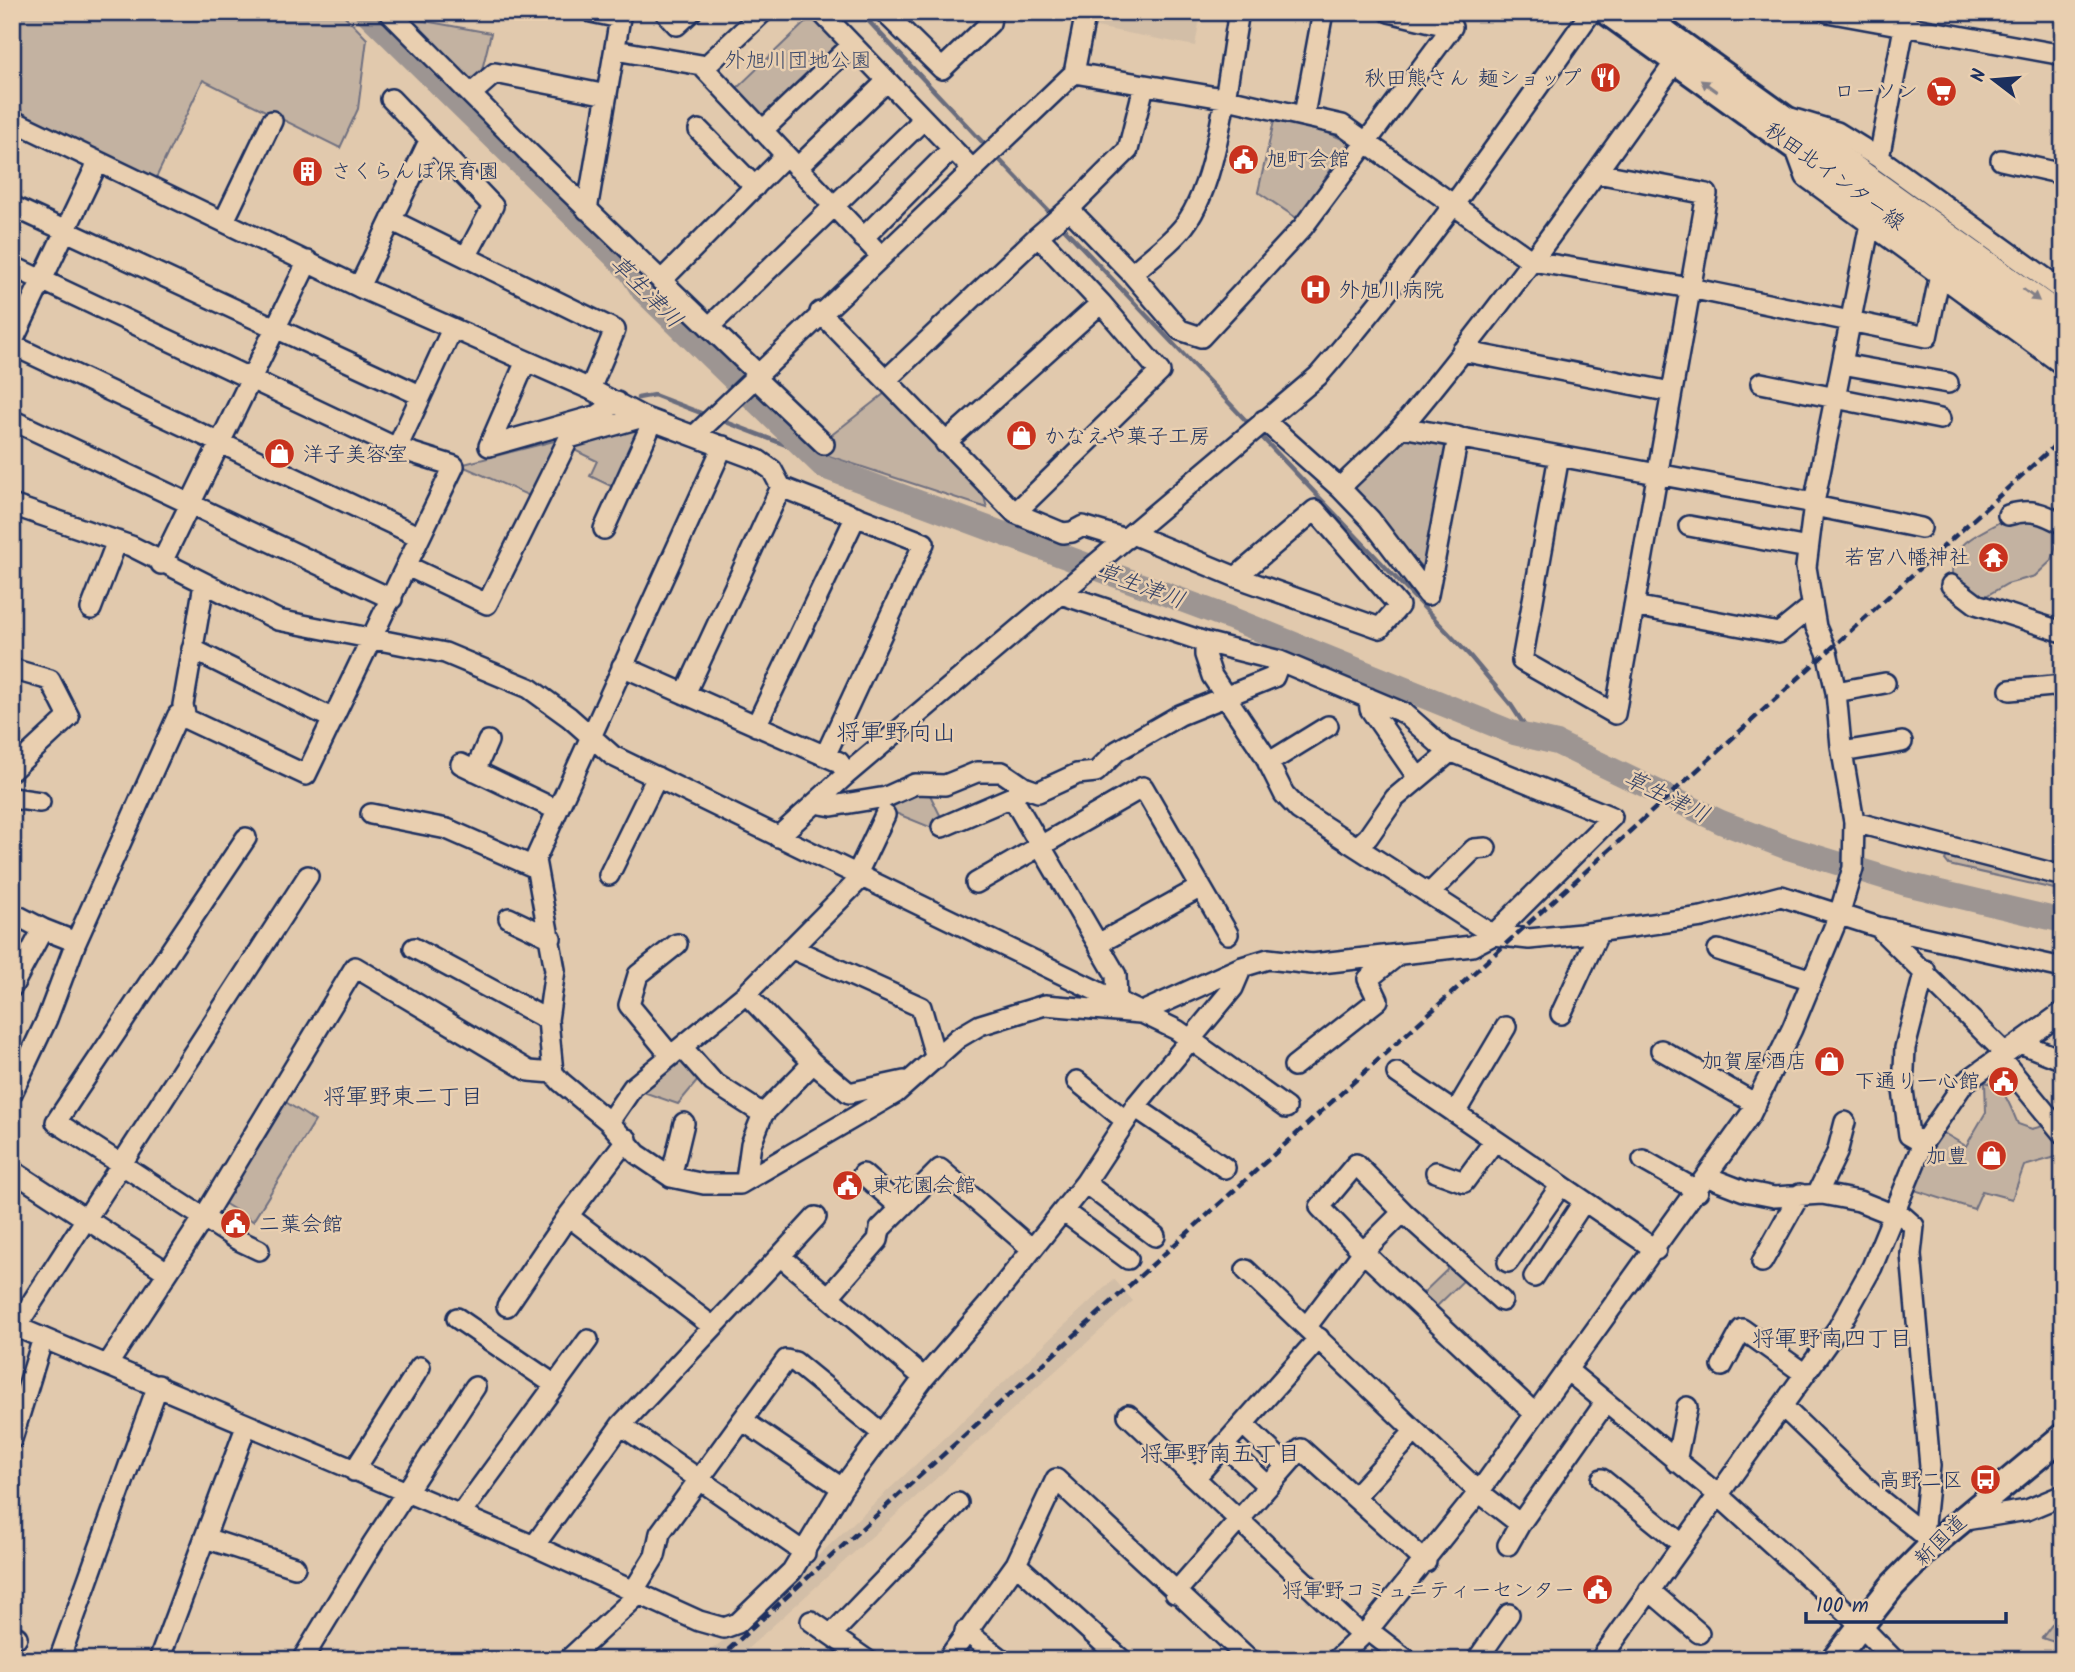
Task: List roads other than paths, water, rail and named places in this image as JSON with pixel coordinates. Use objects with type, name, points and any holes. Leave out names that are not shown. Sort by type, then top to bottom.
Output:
[{"type":"main road","name":"秋田北インター線","points":[[1607,12],[2063,340]]},
{"type":"main road","name":"秋田北インター線","points":[[1637,12],[1781,116],[1831,139],[2063,318]]},
{"type":"main road","name":"新国道","points":[[1834,1660],[1927,1539],[1959,1521],[2063,1436]]},
{"type":"street","points":[[389,12],[824,444]]},
{"type":"street","points":[[587,210],[621,15],[591,12]]},
{"type":"street","points":[[665,12],[677,25],[691,12]]},
{"type":"street","points":[[704,68],[763,12]]},
{"type":"street","points":[[821,12],[952,149],[985,157]]},
{"type":"street","points":[[884,12],[942,69],[990,23],[992,12]]},
{"type":"street","points":[[694,436],[820,312],[1074,73],[1086,12]]},
{"type":"street","points":[[1132,274],[1183,228],[1199,203],[1214,155],[1239,12]]},
{"type":"street","points":[[1304,115],[1323,12]]},
{"type":"street","points":[[1055,221],[1132,274],[1180,330],[1202,337],[1303,227],[1452,27],[1389,12]]},
{"type":"street","points":[[778,836],[847,774],[1318,376],[1376,309],[1591,12]]},
{"type":"street","points":[[1827,12],[1906,20],[2063,55]]},
{"type":"street","points":[[1879,158],[1906,20]]},
{"type":"street","points":[[762,131],[852,45]]},
{"type":"street","points":[[615,50],[701,65],[880,256]]},
{"type":"street","points":[[1340,488],[1402,426],[1462,351],[1597,173],[1675,62]]},
{"type":"street","points":[[471,94],[495,73],[607,95]]},
{"type":"street","points":[[1074,73],[1223,99],[1342,125],[1368,141],[1532,261],[1690,288],[1927,337],[1940,274]]},
{"type":"street","points":[[661,281],[755,187],[791,162],[887,81]]},
{"type":"street","points":[[886,380],[1128,150],[1144,86]]},
{"type":"street","points":[[391,99],[493,206],[466,257]]},
{"type":"street","points":[[709,327],[924,119]]},
{"type":"street","points":[[12,120],[359,287],[590,389],[648,419],[758,460],[772,470],[781,487],[924,542],[825,756]]},
{"type":"street","points":[[224,221],[272,121]]},
{"type":"street","points":[[699,131],[755,187]]},
{"type":"street","points":[[1831,139],[1879,158],[2063,291]]},
{"type":"street","points":[[359,287],[429,141]]},
{"type":"street","points":[[1795,147],[1806,177],[2063,365]]},
{"type":"street","points":[[863,238],[952,149]]},
{"type":"street","points":[[2001,160],[2063,174]]},
{"type":"street","points":[[98,162],[12,344],[420,537]]},
{"type":"street","points":[[1559,456],[1522,661],[1615,714],[1706,194],[1597,173]]},
{"type":"street","points":[[12,206],[420,395]]},
{"type":"street","points":[[391,220],[615,330],[590,389]]},
{"type":"street","points":[[1016,513],[1160,372],[1101,303],[1055,221]]},
{"type":"street","points":[[1336,1660],[1365,1633],[1426,1562],[1703,1184],[1756,1104],[1812,980],[1840,910],[1853,868],[1855,827],[1842,752],[1836,692],[1827,652],[1811,607],[1806,567],[1814,504],[1870,224]]},
{"type":"street","points":[[162,564],[308,261]]},
{"type":"street","points":[[12,266],[397,448],[454,466],[306,775],[178,715],[76,942],[47,1019],[12,1093]]},
{"type":"street","points":[[945,443],[1101,303]]},
{"type":"street","points":[[820,312],[1016,513],[1063,533],[1072,533],[1083,526],[1127,538],[1236,577],[1380,628],[1399,606],[1315,510],[1236,577]]},
{"type":"street","points":[[397,448],[452,329]]},
{"type":"street","points":[[1462,351],[1671,392]]},
{"type":"street","points":[[526,361],[489,446],[598,415],[617,402]]},
{"type":"street","points":[[1842,363],[1948,383]]},
{"type":"street","points":[[1761,383],[1940,419]]},
{"type":"street","points":[[604,529],[648,419]]},
{"type":"street","points":[[407,566],[487,604],[569,438],[648,419]]},
{"type":"street","points":[[12,420],[392,599]]},
{"type":"street","points":[[1258,426],[1340,488],[1370,519],[1428,595],[1458,438]]},
{"type":"street","points":[[1402,426],[1814,504],[1921,528]]},
{"type":"street","points":[[553,1073],[548,1020],[555,970],[535,860],[555,808],[723,446]]},
{"type":"street","points":[[685,694],[781,487]]},
{"type":"street","points":[[12,505],[131,546],[162,564],[278,620],[445,653],[529,688],[569,717],[613,756],[1191,1038],[1286,1108]]},
{"type":"street","points":[[2008,515],[2020,511],[2041,512],[2063,524]]},
{"type":"street","points":[[756,726],[856,516]]},
{"type":"street","points":[[1689,526],[1808,548]]},
{"type":"street","points":[[91,608],[117,541]]},
{"type":"street","points":[[186,719],[183,705],[204,584]]},
{"type":"street","points":[[1951,585],[1976,604],[2063,632]]},
{"type":"street","points":[[108,1364],[204,1217],[355,967],[529,1071],[553,1073],[627,1139],[637,1154],[671,1177],[705,1184],[740,1184],[897,1093],[957,1038],[980,1025],[1045,1005],[1140,1013],[1268,958],[1312,964],[1472,946],[1493,935],[1612,817],[1450,752],[1404,713],[1369,698],[1280,661],[1205,642],[1067,590]]},
{"type":"street","points":[[1634,606],[1779,633],[1811,607]]},
{"type":"street","points":[[1205,642],[1205,655],[1212,676],[1268,763],[1284,794],[1299,810],[1493,935],[1529,939],[1599,932],[1702,917],[1781,896],[1840,910],[1878,928],[2063,968]]},
{"type":"street","points":[[192,649],[333,719]]},
{"type":"street","points":[[942,827],[1018,792],[1038,792],[1077,774],[1096,772],[1117,751],[1180,715],[1228,698],[1274,677],[1280,661]]},
{"type":"street","points":[[622,666],[839,762],[847,774]]},
{"type":"street","points":[[12,669],[50,680],[69,717],[12,770]]},
{"type":"street","points":[[1836,692],[1885,683]]},
{"type":"street","points":[[2010,690],[2063,685]]},
{"type":"street","points":[[1369,698],[1370,709],[1418,778]]},
{"type":"street","points":[[1268,763],[1328,726]]},
{"type":"street","points":[[488,741],[468,767],[555,808]]},
{"type":"street","points":[[1842,752],[1902,742]]},
{"type":"street","points":[[1357,846],[1368,837],[1395,798],[1450,752]]},
{"type":"street","points":[[815,803],[832,806],[886,797],[915,784],[945,785],[977,772],[1002,772],[1018,792],[1041,846],[1116,975],[1117,1001]]},
{"type":"street","points":[[609,875],[657,777]]},
{"type":"street","points":[[976,883],[1143,787],[1228,934]]},
{"type":"street","points":[[12,798],[40,802]]},
{"type":"street","points":[[371,814],[447,829],[536,868]]},
{"type":"street","points":[[609,1122],[633,1087],[746,994],[858,877],[885,815]]},
{"type":"street","points":[[1855,827],[2063,876]]},
{"type":"street","points":[[246,838],[56,1122],[259,1250]]},
{"type":"street","points":[[1429,894],[1474,849],[1486,848]]},
{"type":"street","points":[[308,876],[14,1326],[159,1385],[246,1427],[534,1546],[699,1621],[724,1628],[738,1623],[764,1601],[805,1553],[842,1488],[924,1378],[1085,1183],[1130,1114],[1233,988],[1242,967]]},
{"type":"street","points":[[1098,944],[1200,887]]},
{"type":"street","points":[[12,913],[76,942]]},
{"type":"street","points":[[509,918],[551,938]]},
{"type":"street","points":[[1878,928],[2007,1050],[2063,1134]]},
{"type":"street","points":[[12,987],[43,929]]},
{"type":"street","points":[[1561,1014],[1599,932]]},
{"type":"street","points":[[677,944],[638,975],[629,1005],[713,1082],[763,1114]]},
{"type":"street","points":[[414,948],[548,1020]]},
{"type":"street","points":[[791,948],[921,1007],[936,1059]]},
{"type":"street","points":[[1718,950],[1812,980]]},
{"type":"street","points":[[1294,1066],[1378,1000],[1368,979],[1398,954]]},
{"type":"street","points":[[1923,1143],[1909,1135],[1903,1090],[1905,1048],[1925,970]]},
{"type":"street","points":[[746,994],[813,1063],[849,1093],[912,1079]]},
{"type":"street","points":[[1600,1660],[1838,1328],[1867,1277],[1923,1143],[1964,1083],[2063,1012]]},
{"type":"street","points":[[1455,1113],[1506,1027]]},
{"type":"street","points":[[1661,1050],[1756,1104]]},
{"type":"street","points":[[2007,1050],[2063,1060]]},
{"type":"street","points":[[746,1180],[751,1144],[763,1114],[813,1063]]},
{"type":"street","points":[[1397,1073],[1656,1250]]},
{"type":"street","points":[[1077,1081],[1225,1168]]},
{"type":"street","points":[[1762,1262],[1836,1153],[1845,1122]]},
{"type":"street","points":[[671,1177],[684,1124]]},
{"type":"street","points":[[507,1306],[568,1216],[627,1139]]},
{"type":"street","points":[[1436,1172],[1464,1182],[1495,1140]]},
{"type":"street","points":[[1643,1160],[1703,1184],[1774,1197],[1809,1194],[1859,1201],[1895,1213],[1914,1226],[1911,1254],[1930,1466],[1927,1539]]},
{"type":"street","points":[[1502,1301],[1403,1212],[1356,1164],[1320,1207],[1363,1252],[1535,1414]]},
{"type":"street","points":[[830,1295],[878,1240],[880,1229],[940,1169],[1032,1249]]},
{"type":"street","points":[[12,1178],[16,1173],[167,1272]]},
{"type":"street","points":[[863,1174],[901,1208]]},
{"type":"street","points":[[1085,1183],[1155,1236]]},
{"type":"street","points":[[1508,1262],[1561,1185]]},
{"type":"street","points":[[1534,1277],[1584,1200]]},
{"type":"street","points":[[1063,1211],[1128,1259]]},
{"type":"street","points":[[1195,1478],[1243,1424],[1313,1332],[1363,1252],[1403,1212]]},
{"type":"street","points":[[568,1216],[712,1326]]},
{"type":"street","points":[[534,1546],[621,1425],[816,1217]]},
{"type":"street","points":[[780,1256],[830,1295],[924,1378]]},
{"type":"street","points":[[1246,1270],[1479,1492],[1520,1524]]},
{"type":"street","points":[[457,1318],[555,1385]]},
{"type":"street","points":[[1722,1366],[1742,1329],[1805,1374]]},
{"type":"street","points":[[12,1439],[43,1338]]},
{"type":"street","points":[[460,1515],[588,1340]]},
{"type":"street","points":[[568,1660],[637,1592],[655,1556],[660,1533],[786,1360],[795,1363],[883,1434]]},
{"type":"street","points":[[354,1472],[420,1367]]},
{"type":"street","points":[[1567,1370],[1717,1494],[1894,1660]]},
{"type":"street","points":[[59,1660],[159,1385]]},
{"type":"street","points":[[302,1660],[475,1387]]},
{"type":"street","points":[[1508,1545],[1605,1403]]},
{"type":"street","points":[[1782,1406],[1874,1495],[1927,1539]]},
{"type":"street","points":[[1676,1462],[1686,1407]]},
{"type":"street","points":[[1128,1415],[1239,1520],[1365,1633],[1407,1660]]},
{"type":"street","points":[[742,1420],[842,1488]]},
{"type":"street","points":[[1243,1424],[1286,1465]]},
{"type":"street","points":[[621,1425],[805,1553]]},
{"type":"street","points":[[159,1660],[246,1427]]},
{"type":"street","points":[[1355,1496],[1415,1430]]},
{"type":"street","points":[[1224,1445],[1268,1486]]},
{"type":"street","points":[[1175,1593],[1301,1448],[1426,1562]]},
{"type":"street","points":[[947,1660],[965,1631],[1016,1564],[1056,1479],[1175,1593],[1250,1660]]},
{"type":"street","points":[[1602,1479],[1682,1544]]},
{"type":"street","points":[[1959,1521],[2027,1510],[2063,1495]]},
{"type":"street","points":[[832,1634],[958,1503]]},
{"type":"street","points":[[205,1538],[295,1567]]},
{"type":"street","points":[[1016,1564],[1122,1660]]},
{"type":"street","points":[[1649,1590],[1699,1633]]},
{"type":"street","points":[[1477,1660],[1509,1614]]},
{"type":"street","points":[[810,1620],[867,1660]]},
{"type":"street","points":[[965,1631],[1003,1660]]},
{"type":"waterway","name":"草生津川","points":[[366,12],[631,272],[643,291],[824,467],[1230,618],[1514,733],[1557,743],[1721,822],[1788,848],[1906,884],[2063,921]]},
{"type":"waterway","points":[[860,12],[989,149]]},
{"type":"waterway","points":[[995,155],[1054,217]]},
{"type":"waterway","points":[[1060,224],[1251,426]]},
{"type":"waterway","points":[[638,398],[654,395],[706,415]]},
{"type":"waterway","points":[[718,419],[812,455]]},
{"type":"waterway","points":[[1257,432],[1470,656],[1511,705],[1532,737]]},
{"type":"railway","points":[[717,1660],[2063,438]]},
{"type":"place","name":"秋田熊さん 麺ショップ","points":[[1605,78]]},
{"type":"place","name":"ローソン","points":[[1941,91]]},
{"type":"place","name":"旭町会館","points":[[1243,159]]},
{"type":"place","name":"さくらんぼ保育園","points":[[308,171]]},
{"type":"place","name":"外旭川病院","points":[[1316,290]]},
{"type":"place","name":"かなえや菓子工房","points":[[1021,436]]},
{"type":"place","name":"洋子美容室","points":[[280,454]]},
{"type":"place","name":"若宮八幡神社","points":[[1993,557]]},
{"type":"place","name":"加賀屋酒店","points":[[1830,1061]]},
{"type":"place","name":"下通り一心館","points":[[2003,1081]]},
{"type":"place","name":"加豊","points":[[1991,1156]]},
{"type":"place","name":"東花園会館","points":[[848,1185]]},
{"type":"place","name":"二葉会館","points":[[236,1224]]},
{"type":"place","name":"高野二区","points":[[1986,1480]]},
{"type":"place","name":"将軍野コミュニティーセンター","points":[[1598,1590]]},
{"type":"district","name":"将軍野向山","points":[[896,732]]},
{"type":"district","name":"将軍野東二丁目","points":[[403,1096]]},
{"type":"district","name":"将軍野南四丁目","points":[[1832,1338]]},
{"type":"district","name":"将軍野南五丁目","points":[[1220,1453]]},
{"type":"park label","name":"外旭川団地公園","points":[[798,60]]}]
